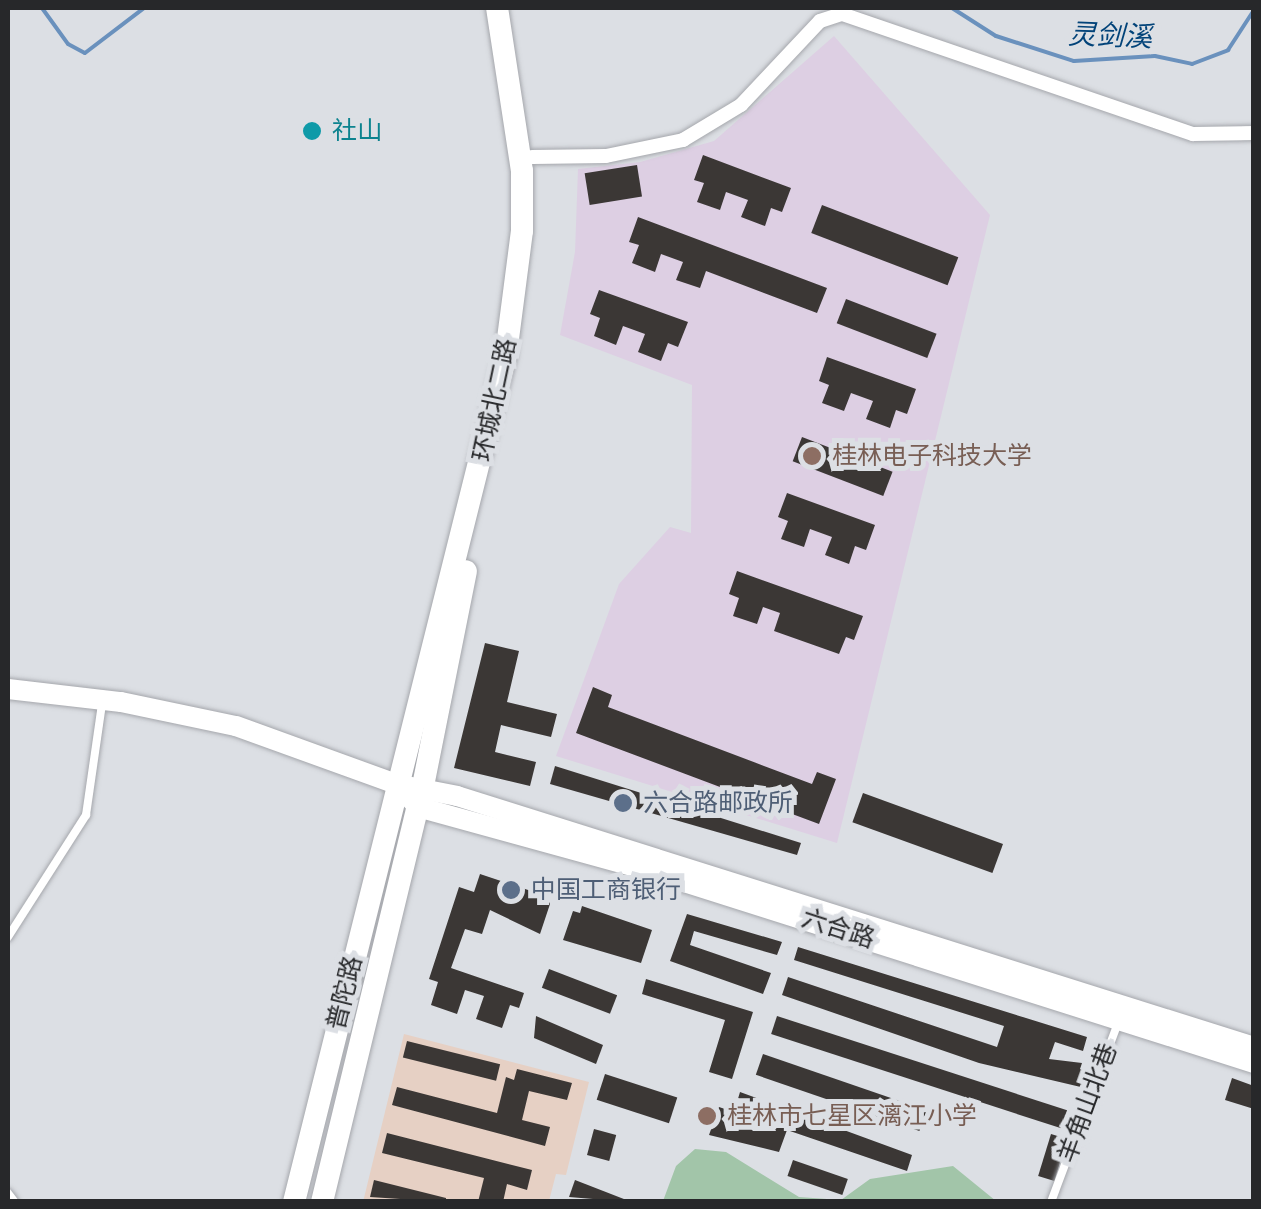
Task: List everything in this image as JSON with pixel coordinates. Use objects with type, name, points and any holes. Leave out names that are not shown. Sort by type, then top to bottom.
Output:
[{"type":"main road","name":"环城北二路","points":[[396,784],[470,508],[517,289],[522,172],[497,8]]},
{"type":"main road","name":"环城北二路","points":[[421,797],[516,356],[530,251],[532,156],[508,8]]},
{"type":"main road","points":[[8,689],[102,699],[236,726],[396,784],[421,797]]},
{"type":"main road","name":"普陀路","points":[[294,1202],[396,784]]},
{"type":"main road","name":"普陀路","points":[[322,1202],[421,797]]},
{"type":"main road","name":"六合路","points":[[421,797],[676,879],[1254,1048]]},
{"type":"main road","name":"六合路","points":[[1122,1012],[1254,1062]]},
{"type":"street","points":[[532,156],[606,156],[683,140],[741,106],[820,21],[842,14],[1192,134],[1254,133]]},
{"type":"lane","points":[[8,937],[86,815],[102,699]]},
{"type":"lane","name":"羊角山北巷","points":[[1052,1202],[1122,1012]]},
{"type":"lane","points":[[8,1193],[14,1201]]},
{"type":"shaded area","name":"桂林电子科技大学","points":[[834,36],[990,215],[837,843],[556,756],[619,584],[670,527],[691,533],[692,385],[560,335],[575,252],[578,169],[640,162],[714,141]]},
{"type":"shaded area","points":[[404,1034],[589,1082],[566,1175],[556,1174],[549,1201],[363,1202]]},
{"type":"green space","points":[[695,1149],[726,1152],[799,1197],[841,1200],[870,1179],[953,1166],[996,1201],[663,1201],[676,1166]]},
{"type":"building","points":[[703,155],[791,188],[782,212],[771,208],[765,226],[741,217],[748,200],[726,192],[720,210],[697,202],[704,183],[694,180]]},
{"type":"building","points":[[637,165],[642,197],[590,205],[585,173]]},
{"type":"building","points":[[822,205],[958,257],[948,285],[811,233]]},
{"type":"building","points":[[638,217],[827,288],[817,313],[706,271],[700,288],[676,280],[683,262],[661,254],[655,272],[632,263],[639,245],[629,242]]},
{"type":"building","points":[[599,290],[688,322],[678,347],[668,343],[661,361],[638,352],[645,334],[623,326],[616,345],[594,336],[600,318],[590,314]]},
{"type":"building","points":[[846,299],[937,334],[927,358],[837,323]]},
{"type":"building","points":[[827,357],[916,389],[907,414],[896,410],[890,428],[866,419],[873,401],[851,393],[844,411],[822,403],[829,385],[819,381]]},
{"type":"building","points":[[802,437],[893,472],[883,496],[793,461]]},
{"type":"building","points":[[787,493],[875,525],[866,550],[855,546],[849,564],[825,555],[832,537],[810,529],[804,547],[781,539],[788,521],[778,517]]},
{"type":"building","points":[[737,571],[863,616],[854,640],[846,637],[839,654],[774,631],[780,613],[763,607],[757,624],[733,616],[739,598],[729,594]]},
{"type":"building","points":[[485,643],[519,651],[507,702],[557,714],[551,737],[501,725],[495,752],[536,762],[530,786],[454,768]]},
{"type":"building","points":[[593,687],[612,695],[608,707],[812,784],[817,772],[836,779],[819,824],[576,733]]},
{"type":"building","points":[[555,766],[801,843],[797,855],[550,784]]},
{"type":"building","points":[[863,793],[1003,844],[992,873],[852,822]]},
{"type":"building","points":[[480,874],[546,896],[550,904],[540,934],[490,910],[482,934],[465,929],[451,968],[524,993],[519,1008],[510,1005],[502,1028],[476,1019],[484,996],[465,990],[457,1014],[431,1005],[438,982],[429,979],[459,887],[474,892]]},
{"type":"building","points":[[582,906],[652,930],[641,963],[563,940],[573,911],[580,913]]},
{"type":"building","points":[[687,914],[782,942],[777,955],[694,931],[690,945],[771,973],[763,994],[670,961]]},
{"type":"building","points":[[798,947],[1087,1037],[1083,1051],[1055,1042],[1049,1059],[1082,1063],[1080,1069],[1090,1073],[1085,1088],[979,1063],[782,995],[788,977],[997,1047],[1004,1026],[794,960]]},
{"type":"building","points":[[549,969],[617,995],[610,1014],[542,988]]},
{"type":"building","points":[[646,979],[753,1012],[732,1079],[709,1072],[725,1020],[642,994]]},
{"type":"building","points":[[536,1016],[603,1045],[596,1064],[534,1038]]},
{"type":"building","points":[[777,1016],[1067,1110],[1061,1128],[771,1034]]},
{"type":"building","points":[[407,1041],[500,1064],[496,1081],[403,1057]]},
{"type":"building","points":[[763,1054],[927,1110],[919,1131],[756,1075]]},
{"type":"building","points":[[517,1069],[572,1083],[567,1100],[529,1091],[522,1120],[550,1127],[545,1146],[392,1105],[397,1087],[497,1113],[506,1077],[514,1080]]},
{"type":"building","points":[[605,1074],[677,1097],[669,1123],[597,1100]]},
{"type":"building","points":[[1232,1078],[1254,1086],[1254,1109],[1225,1100]]},
{"type":"building","points":[[740,1092],[912,1155],[907,1171],[787,1130],[779,1152],[709,1135],[719,1107],[734,1112]]},
{"type":"building","points":[[594,1129],[616,1135],[609,1161],[587,1155]]},
{"type":"building","points":[[387,1133],[532,1170],[527,1190],[507,1184],[503,1202],[478,1202],[484,1178],[382,1153]]},
{"type":"building","points":[[1051,1134],[1067,1139],[1054,1181],[1038,1176]]},
{"type":"building","points":[[793,1160],[848,1179],[842,1195],[787,1176]]},
{"type":"building","points":[[374,1180],[446,1198],[446,1202],[370,1197]]},
{"type":"building","points":[[575,1180],[629,1201],[629,1202],[569,1197]]},
{"type":"waterway","name":"灵剑溪","points":[[42,8],[68,44],[85,53],[144,8]]},
{"type":"waterway","name":"灵剑溪","points":[[952,8],[996,36],[1074,61],[1155,56],[1192,64],[1228,50],[1254,10]]},
{"type":"place","name":"社山","points":[[312,131]]},
{"type":"place","name":"桂林电子科技大学","points":[[812,456]]},
{"type":"place","name":"六合路邮政所","points":[[623,803]]},
{"type":"place","name":"中国工商银行","points":[[511,890]]},
{"type":"place","name":"桂林市七星区漓江小学","points":[[707,1116]]}]
